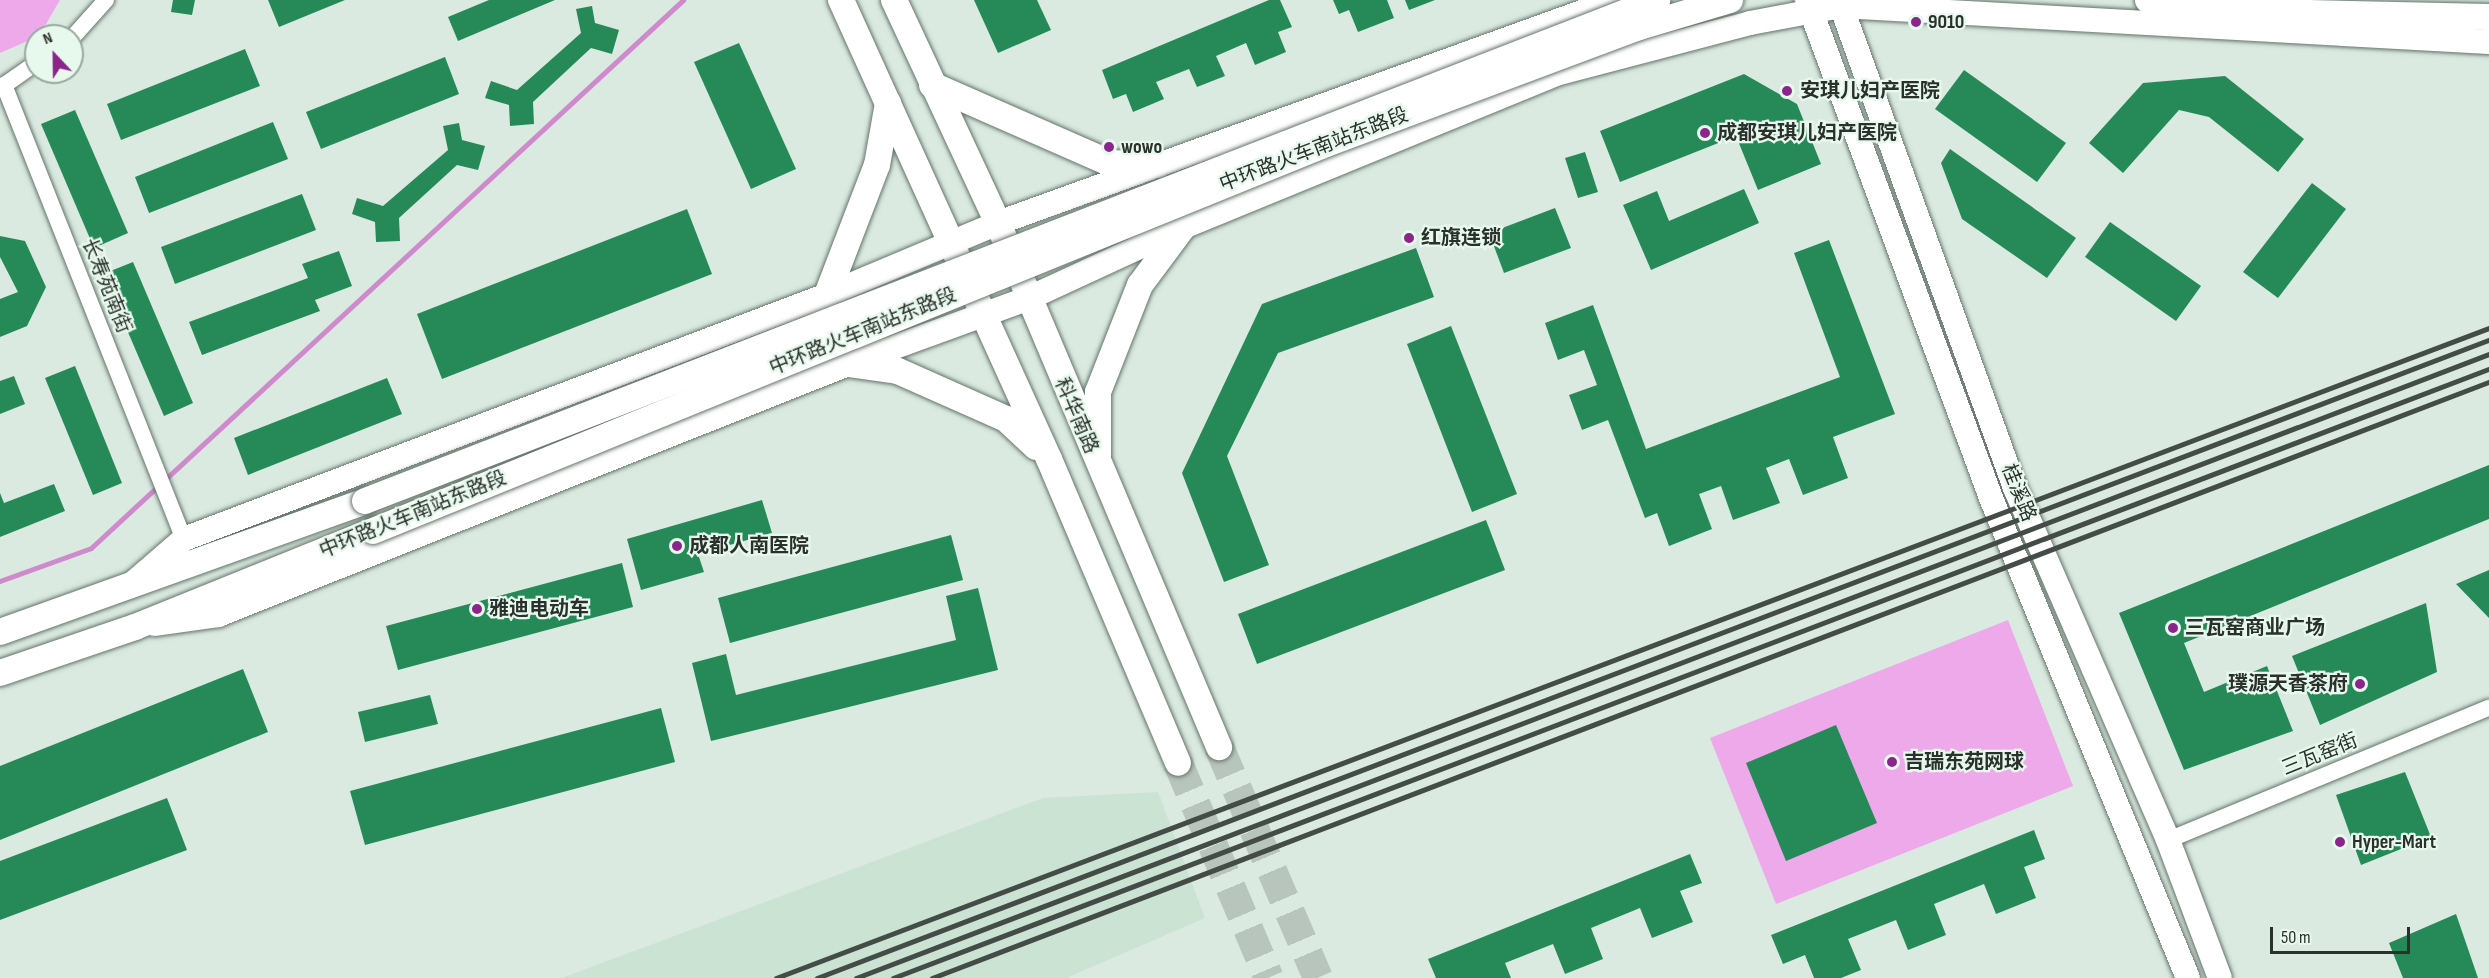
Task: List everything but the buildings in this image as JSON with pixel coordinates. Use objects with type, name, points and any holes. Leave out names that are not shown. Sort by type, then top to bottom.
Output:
[{"type":"main road","points":[[842,0],[981,316],[1049,459],[1178,764]]},
{"type":"main road","name":"科华南路","points":[[894,0],[998,223],[1097,466],[1219,747]]},
{"type":"main road","points":[[125,591],[184,539],[827,295],[998,223],[1615,0]]},
{"type":"main road","name":"中环路火车南站东路段","points":[[0,632],[125,591],[365,501],[1658,0]]},
{"type":"main road","name":"中环路火车南站东路段","points":[[0,673],[135,627],[1326,144],[1639,27],[1730,0]]},
{"type":"main road","points":[[2148,0],[2308,13],[2489,17]]},
{"type":"main road","points":[[135,627],[218,615],[848,364],[1029,298],[1183,227],[1556,74],[1809,5],[1840,3],[2489,42]]},
{"type":"main road","name":"桂溪路","points":[[1840,3],[2015,488],[2168,840],[2220,978]]},
{"type":"main road","name":"桂溪路","points":[[1809,5],[1991,498],[2188,978]]},
{"type":"main road","points":[[932,85],[1110,163],[1158,165]]},
{"type":"main road","points":[[827,295],[877,165],[888,103]]},
{"type":"main road","points":[[1097,466],[1098,392],[1140,285],[1183,227]]},
{"type":"main road","points":[[848,364],[898,371],[1006,419],[1049,459]]},
{"type":"street","points":[[84,25],[106,0]]},
{"type":"street","name":"长寿苑南街","points":[[24,71],[2,85],[184,539]]},
{"type":"street","name":"三瓦窑街","points":[[2168,840],[2489,708]]},
{"type":"shaded area","points":[[0,0],[60,0],[46,24],[24,24],[24,43],[0,53]]},
{"type":"shaded area","name":"吉瑞东苑网球","points":[[2008,620],[2073,786],[1776,904],[1710,738]]},
{"type":"shaded area","points":[[1158,792],[1205,918],[1066,978],[562,978],[1043,798]]},
{"type":"waterway","points":[[0,581],[91,548],[683,0]]},
{"type":"tunnel","points":[[1219,747],[1318,978]]},
{"type":"tunnel","points":[[1178,763],[1269,978]]},
{"type":"railway","points":[[776,978],[2489,328]]},
{"type":"railway","points":[[817,978],[2489,340]]},
{"type":"railway","points":[[856,978],[2489,354]]},
{"type":"railway","points":[[893,978],[2489,369]]},
{"type":"railway","points":[[932,978],[2489,382]]},
{"type":"place","name":"9010","points":[[1916,22]]},
{"type":"place","name":"安琪儿妇产医院","points":[[1787,91]]},
{"type":"place","name":"成都安琪儿妇产医院","points":[[1705,133]]},
{"type":"place","name":"wowo","points":[[1109,147]]},
{"type":"place","name":"红旗连锁","points":[[1409,238]]},
{"type":"place","name":"成都人南医院","points":[[677,546]]},
{"type":"place","name":"雅迪电动车","points":[[477,609]]},
{"type":"place","name":"三瓦窑商业广场","points":[[2173,628]]},
{"type":"place","name":"璞源天香茶府","points":[[2360,684]]},
{"type":"place","name":"吉瑞东苑网球","points":[[1892,762]]},
{"type":"place","name":"Hyper-Mart","points":[[2340,842]]}]
